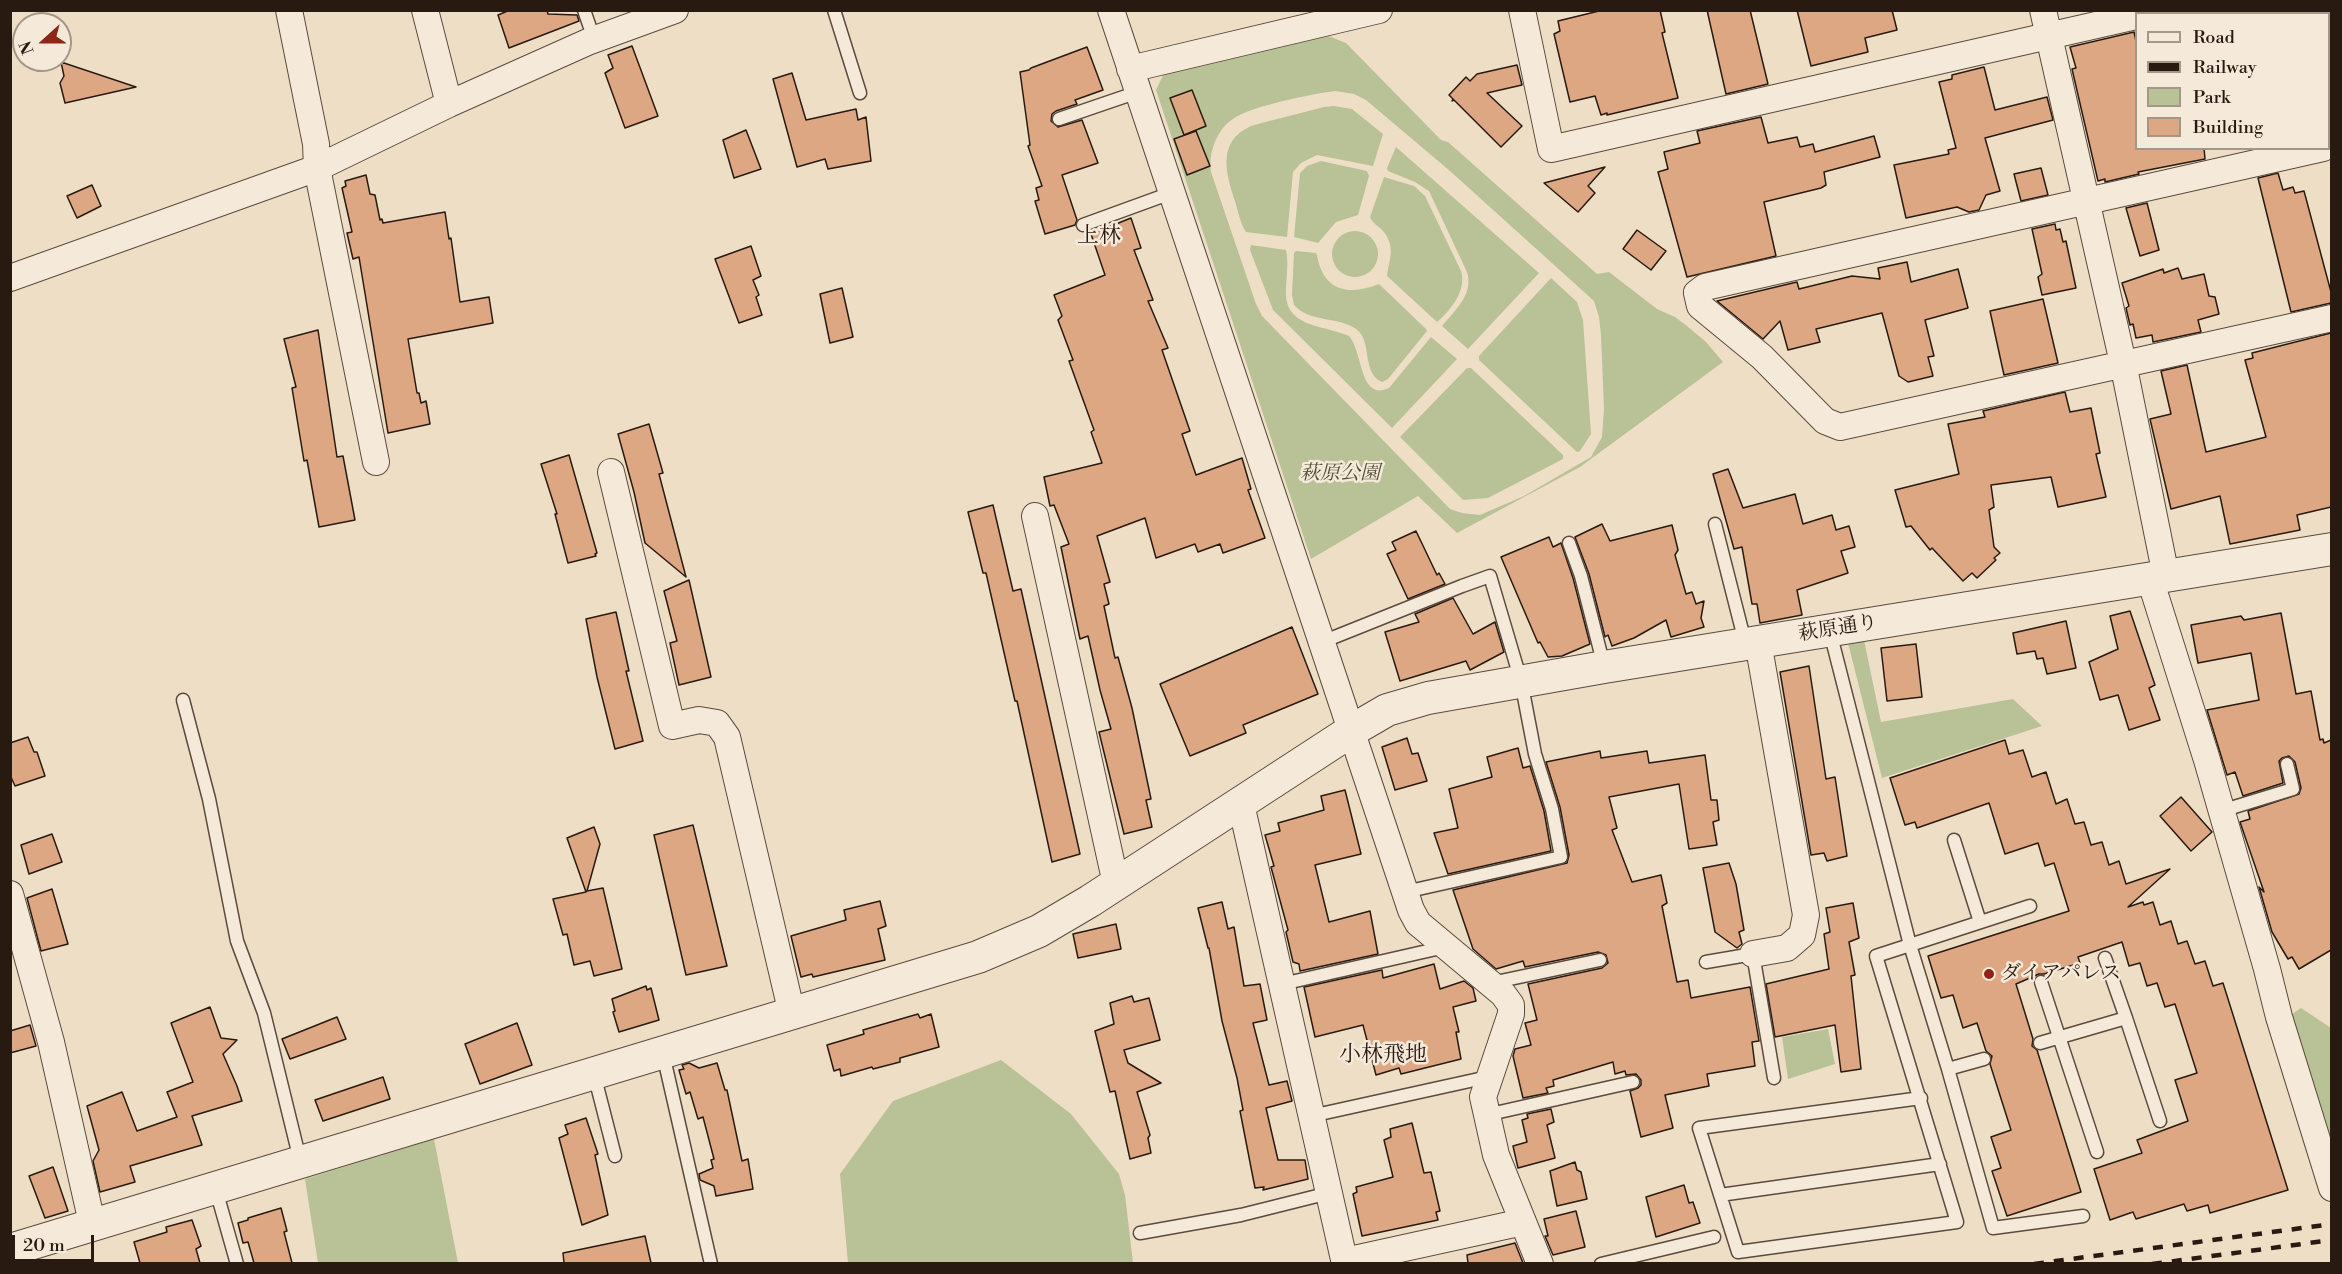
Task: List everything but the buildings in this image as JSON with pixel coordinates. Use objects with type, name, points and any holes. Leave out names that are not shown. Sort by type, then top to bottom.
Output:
[{"type":"street","points":[[289,10],[316,144],[317,168],[376,462]]},
{"type":"street","points":[[425,10],[449,104]]},
{"type":"street","points":[[10,278],[317,168],[449,104],[594,39],[675,10]]},
{"type":"street","points":[[1111,10],[1411,910],[1418,923],[1503,994],[1511,1005],[1511,1014],[1483,1097],[1485,1115],[1496,1155],[1540,1263]]},
{"type":"street","points":[[1522,10],[1551,148],[2135,16]]},
{"type":"street","points":[[2043,10],[2123,363],[2158,577],[2279,1017],[2331,1188]]},
{"type":"street","points":[[1134,80],[1369,12]]},
{"type":"street","points":[[2314,150],[1705,287],[1697,293],[1700,306],[1762,357],[1825,421],[1840,427],[2331,318]]},
{"type":"street","points":[[611,472],[672,726],[699,720],[717,723],[727,737],[792,1014]]},
{"type":"street","points":[[1035,516],[1116,884]]},
{"type":"street","name":"萩原通り","points":[[10,1250],[92,1223],[215,1188],[978,957],[1040,930],[1116,884],[1352,731],[1388,711],[1428,698],[1604,667],[2331,549]]},
{"type":"street","points":[[1752,643],[1806,915],[1802,935],[1787,948],[1754,954]]},
{"type":"street","points":[[1241,804],[1345,1262],[1523,1222]]},
{"type":"street","points":[[10,894],[51,1042],[92,1223]]},
{"type":"lane","points":[[584,10],[594,39]]},
{"type":"lane","points":[[834,10],[860,93]]},
{"type":"lane","points":[[1059,119],[1134,80]]},
{"type":"lane","points":[[1083,225],[1171,193]]},
{"type":"lane","points":[[1715,524],[1752,643]]},
{"type":"lane","points":[[1569,543],[1581,576],[1604,667]]},
{"type":"lane","points":[[1322,642],[1490,576],[1521,681],[1535,753],[1552,808],[1561,857],[1405,892]]},
{"type":"lane","points":[[1830,631],[1910,945],[1993,1228],[2083,1216]]},
{"type":"lane","points":[[183,700],[209,799],[237,941],[264,1013],[300,1161]]},
{"type":"lane","points":[[2221,811],[2293,789],[2287,764]]},
{"type":"lane","points":[[1954,840],[1980,922]]},
{"type":"lane","points":[[1921,1098],[1699,1128],[1738,1252],[1957,1222],[1921,1098],[1876,956],[2030,906]]},
{"type":"lane","points":[[1282,984],[1446,947]]},
{"type":"lane","points":[[1706,962],[1754,954],[1774,1078]]},
{"type":"lane","points":[[2105,958],[2160,1121]]},
{"type":"lane","points":[[1490,984],[1600,960]]},
{"type":"lane","points":[[2041,982],[2097,1152]]},
{"type":"lane","points":[[2040,1043],[2126,1018]]},
{"type":"lane","points":[[663,1053],[711,1263]]},
{"type":"lane","points":[[1948,1069],[1984,1059]]},
{"type":"lane","points":[[594,1074],[615,1156]]},
{"type":"lane","points":[[1311,1116],[1488,1077]]},
{"type":"lane","points":[[1485,1115],[1633,1082]]},
{"type":"lane","points":[[1720,1195],[1940,1164]]},
{"type":"lane","points":[[215,1188],[237,1263]]},
{"type":"lane","points":[[1140,1233],[1241,1215],[1329,1193]]},
{"type":"lane","points":[[1601,1263],[1714,1237]]},
{"type":"green space","name":"萩原公園","points":[[1326,35],[1346,43],[1441,140],[1448,142],[1597,274],[1609,272],[1657,309],[1675,317],[1706,342],[1723,362],[1580,467],[1457,533],[1418,496],[1311,559],[1156,90],[1165,71]],"holes":[[[1335,91],[1354,94],[1366,100],[1450,171],[1594,301],[1599,317],[1604,409],[1602,437],[1591,457],[1524,496],[1480,515],[1450,509],[1262,316],[1211,172],[1212,150],[1218,135],[1227,123],[1242,114],[1267,105],[1312,95]]]},
{"type":"green space","points":[[1334,106],[1352,109],[1383,134],[1373,166],[1317,155],[1301,163],[1293,172],[1287,237],[1246,232],[1239,217],[1227,167],[1229,147],[1234,139],[1242,131],[1254,125]]},
{"type":"green space","points":[[1396,147],[1539,273],[1468,349],[1442,326],[1466,295],[1467,272],[1429,191],[1415,182],[1388,171],[1387,168]]},
{"type":"green space","points":[[1321,161],[1367,171],[1369,176],[1358,215],[1336,222],[1318,243],[1294,237],[1300,173],[1307,166]]},
{"type":"green space","points":[[1384,177],[1414,186],[1425,196],[1461,271],[1460,292],[1448,312],[1437,322],[1387,276],[1391,254],[1390,243],[1384,232],[1370,217]]},
{"type":"green space","points":[[1355,231],[1364,232],[1371,238],[1377,245],[1377,263],[1371,270],[1364,276],[1355,277],[1346,276],[1339,270],[1333,263],[1332,254],[1333,245],[1339,238],[1346,232]]},
{"type":"green space","name":"萩原公園","points":[[1251,245],[1286,250],[1287,304],[1292,313],[1308,323],[1349,336],[1354,343],[1363,373],[1372,388],[1379,390],[1389,388],[1431,337],[1457,359],[1392,428],[1273,310],[1250,250]]},
{"type":"green space","points":[[1296,251],[1316,253],[1325,276],[1337,287],[1353,290],[1379,284],[1426,329],[1427,331],[1388,379],[1382,382],[1371,372],[1364,341],[1356,329],[1341,322],[1308,315],[1294,305],[1292,295],[1294,253]]},
{"type":"green space","points":[[1551,278],[1577,302],[1583,320],[1591,434],[1577,452],[1479,360],[1479,356]]},
{"type":"green space","name":"萩原公園","points":[[1467,368],[1471,368],[1563,455],[1563,459],[1488,498],[1463,500],[1400,437]]},
{"type":"green space","points":[[1864,640],[1881,722],[2013,699],[2042,726],[1882,778],[1848,643]]},
{"type":"green space","points":[[2301,1008],[2331,1028],[2331,1160],[2291,1015]]},
{"type":"green space","points":[[1828,1029],[1835,1064],[1788,1079],[1782,1037]]},
{"type":"green space","points":[[1001,1060],[1071,1114],[1119,1174],[1125,1195],[1133,1263],[848,1263],[840,1174],[893,1101]]},
{"type":"green space","points":[[434,1139],[458,1263],[318,1263],[305,1179]]},
{"type":"railway","points":[[2034,1264],[2332,1224]]},
{"type":"railway","points":[[2152,1264],[2332,1240]]},
{"type":"place","name":"ダイアパレス","points":[[1989,974]]},
{"type":"district","name":"上林","points":[[1099,237]]},
{"type":"district","name":"小林飛地","points":[[1383,1056]]}]
